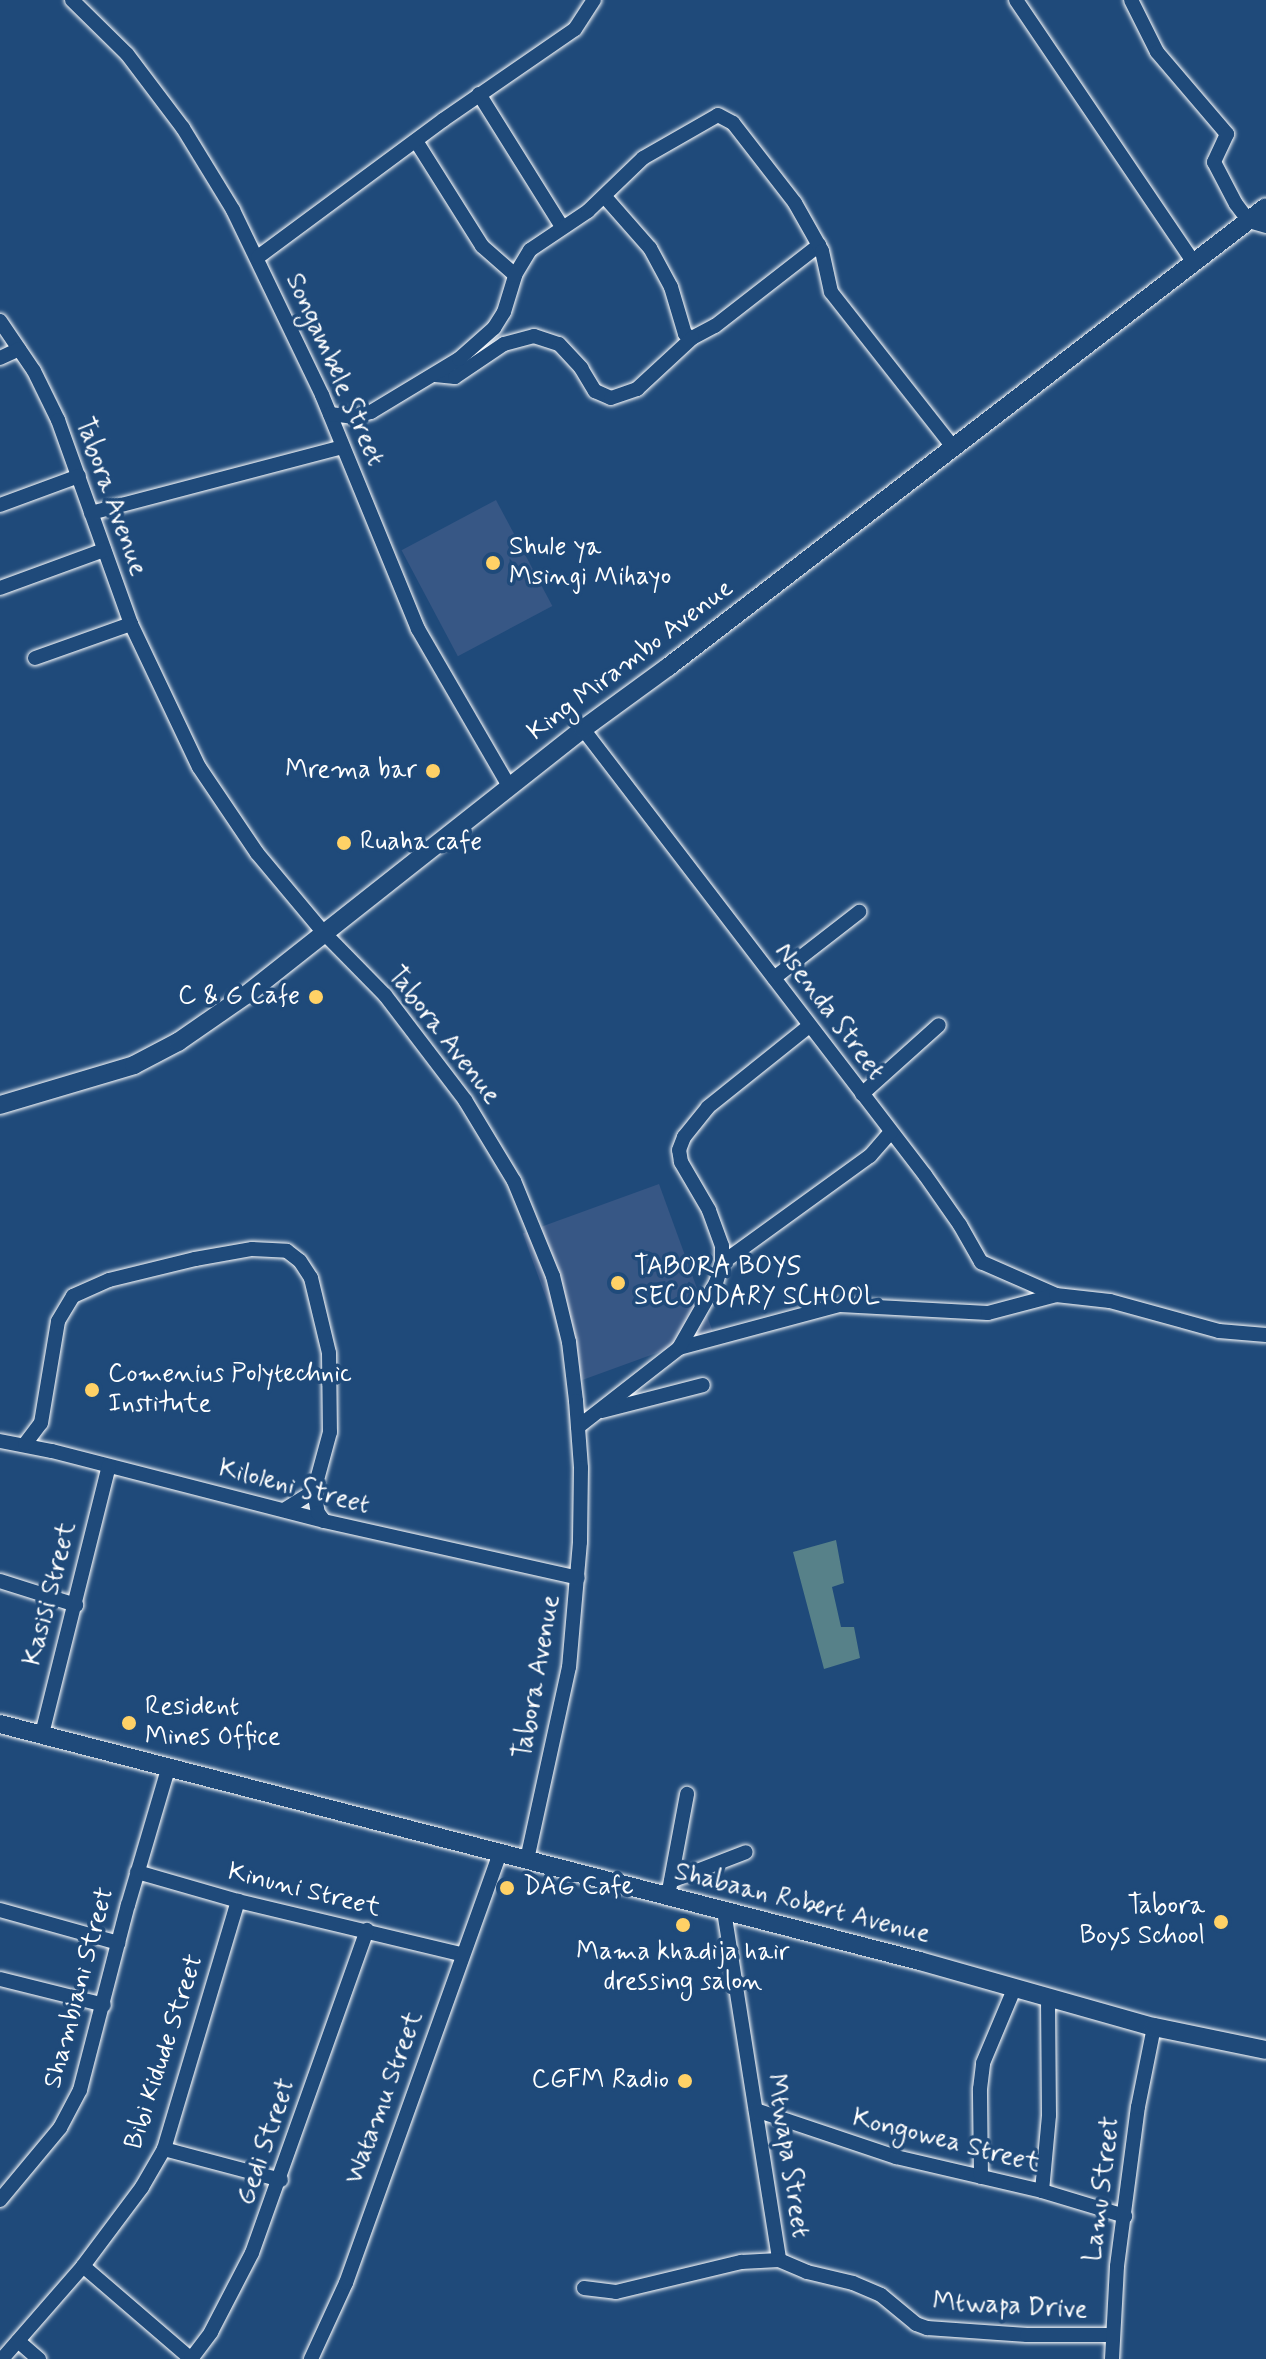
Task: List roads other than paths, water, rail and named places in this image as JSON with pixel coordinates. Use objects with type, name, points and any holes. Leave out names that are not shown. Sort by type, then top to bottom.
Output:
[{"type":"main road","name":"King Mirambo Avenue","points":[[0,1105],[104,1077],[149,1058],[246,995],[509,786],[679,659],[952,446],[1194,263],[1257,223],[1266,207]]},
{"type":"main road","name":"Shabaan Robert Avenue","points":[[0,1724],[527,1859],[670,1889],[724,1911],[1015,1987],[1154,2027],[1266,2050]]},
{"type":"street","name":"Songambele Street","points":[[72,0],[127,54],[183,128],[258,257],[330,414],[418,629],[509,786]]},
{"type":"street","points":[[258,257],[479,94],[575,29],[594,0]]},
{"type":"street","points":[[1016,0],[1194,263]]},
{"type":"street","points":[[1131,0],[1157,52],[1227,134],[1214,162],[1257,223]]},
{"type":"street","points":[[479,94],[562,227]]},
{"type":"street","points":[[91,513],[342,444],[361,416],[435,375],[494,328],[504,312],[515,275],[530,250],[605,197],[618,179],[643,158],[710,117],[725,117],[795,203],[819,245],[827,281],[835,297],[952,446]]},
{"type":"street","points":[[416,141],[482,246],[515,275]]},
{"type":"street","points":[[605,197],[655,257],[671,287],[685,334],[692,338]]},
{"type":"street","points":[[435,375],[455,377],[504,344],[534,336],[559,344],[581,368],[595,391],[611,398],[637,389],[692,338],[715,326],[819,245]]},
{"type":"street","name":"Tabora Avenue","points":[[0,321],[45,393],[79,476],[131,624],[179,728],[217,797],[257,853],[324,933],[385,995],[473,1112],[514,1181],[545,1255],[562,1309],[578,1427],[581,1468],[578,1578],[569,1667],[527,1859]]},
{"type":"street","points":[[0,358],[19,349]]},
{"type":"street","points":[[330,414],[361,416]]},
{"type":"street","points":[[0,505],[79,476]]},
{"type":"street","points":[[0,492],[17,498]]},
{"type":"street","points":[[0,588],[104,550]]},
{"type":"street","points":[[35,658],[131,624]]},
{"type":"street","name":"Nsenda Street","points":[[583,729],[891,1132],[960,1225],[981,1262],[1056,1295]]},
{"type":"street","points":[[774,978],[859,912]]},
{"type":"street","points":[[862,1094],[939,1025]]},
{"type":"street","points":[[578,1427],[679,1348],[702,1312],[722,1263],[719,1231],[681,1162],[679,1150],[684,1137],[708,1107],[809,1026]]},
{"type":"street","points":[[722,1263],[870,1156],[891,1132]]},
{"type":"street","points":[[25,1444],[41,1423],[58,1321],[73,1296],[109,1280],[195,1259],[252,1249],[287,1251],[300,1261],[311,1278],[329,1353],[330,1432],[314,1491],[318,1513],[324,1521]]},
{"type":"street","points":[[679,1348],[840,1305],[988,1313],[1056,1295],[1110,1301],[1219,1331],[1266,1335]]},
{"type":"street","points":[[597,1412],[703,1385]]},
{"type":"street","points":[[41,1423],[52,1451]]},
{"type":"street","name":"Kiloleni Street","points":[[0,1441],[25,1444],[324,1521],[578,1578]]},
{"type":"street","name":"Kasisi Street","points":[[42,1734],[109,1466]]},
{"type":"street","points":[[284,1510],[314,1491]]},
{"type":"street","points":[[0,1581],[76,1605]]},
{"type":"street","name":"Shambiani Street","points":[[0,2200],[41,2155],[72,2108],[87,2070],[137,1872],[168,1769]]},
{"type":"street","points":[[670,1889],[687,1794]]},
{"type":"street","name":"Watamu Street","points":[[311,2359],[346,2283],[461,1954],[500,1852]]},
{"type":"street","points":[[670,1889],[746,1852]]},
{"type":"street","name":"Kinuni Street","points":[[137,1872],[238,1901],[461,1954]]},
{"type":"street","name":"Bibi Kidude Street","points":[[2,2359],[83,2266],[142,2187],[164,2149],[238,1901]]},
{"type":"street","points":[[0,1910],[118,1943]]},
{"type":"street","name":"Mtwapa Street","points":[[584,2288],[616,2292],[741,2262],[779,2260],[724,1911]]},
{"type":"street","name":"Gedi Street","points":[[191,2359],[211,2332],[239,2280],[281,2180],[367,1930]]},
{"type":"street","points":[[0,1979],[104,2005]]},
{"type":"street","points":[[981,2177],[980,2089],[983,2063],[1015,1987]]},
{"type":"street","points":[[1042,2191],[1049,2115],[1048,1997]]},
{"type":"street","name":"Lamu Street","points":[[1112,2359],[1112,2335],[1138,2107],[1154,2027]]},
{"type":"street","name":"Kongowea Street","points":[[756,2110],[832,2138],[1042,2191],[1125,2216]]},
{"type":"street","points":[[164,2149],[281,2180]]},
{"type":"street","name":"Mtwapa Drive","points":[[779,2260],[881,2295],[916,2324],[927,2328],[1027,2335],[1112,2335]]},
{"type":"street","points":[[83,2266],[191,2359]]},
{"type":"street","points":[[18,2341],[39,2359]]},
{"type":"place","name":"Shule ya Msingi Mihayo","points":[[493,563]]},
{"type":"place","name":"Mrema bar","points":[[433,771]]},
{"type":"place","name":"Ruaha cafe","points":[[344,843]]},
{"type":"place","name":"C & G Cafe","points":[[316,997]]},
{"type":"place","name":"TABORA BOYS SECONDARY SCHOOL","points":[[618,1283]]},
{"type":"place","name":"Comenius Polytechnic Institute","points":[[92,1390]]},
{"type":"place","name":"Resident Mines Office","points":[[129,1723]]},
{"type":"place","name":"DAG Cafe","points":[[507,1888]]},
{"type":"place","name":"Tabora Boys School","points":[[1221,1922]]},
{"type":"place","name":"Mama khadija hair dressing salon","points":[[683,1925]]},
{"type":"place","name":"CGFM Radio","points":[[685,2081]]}]
